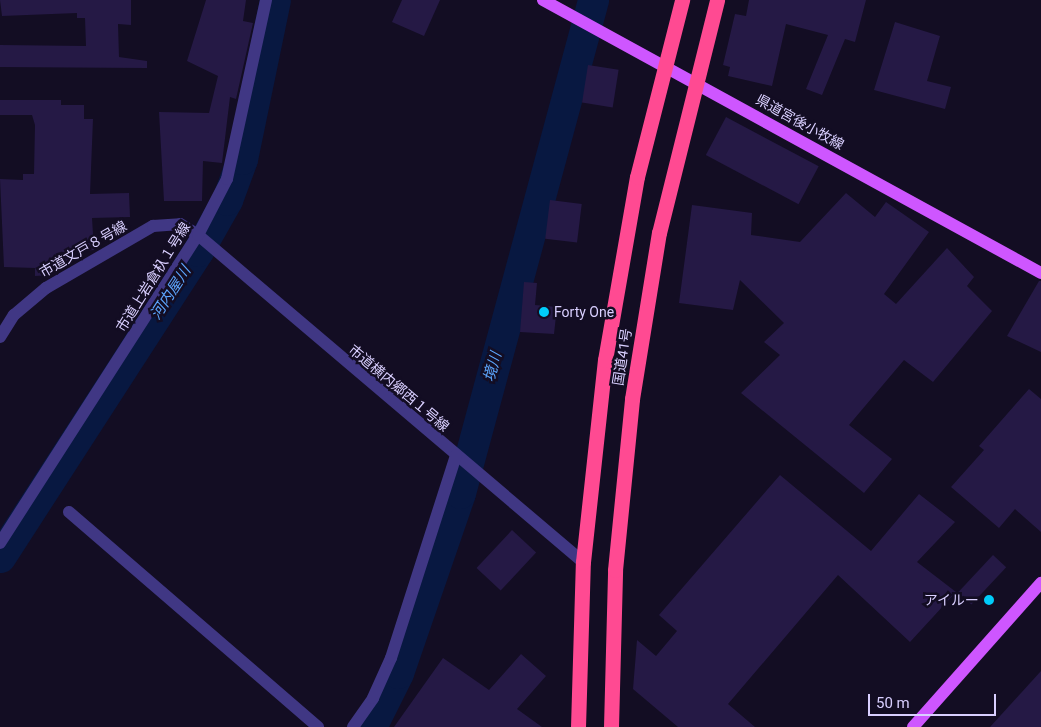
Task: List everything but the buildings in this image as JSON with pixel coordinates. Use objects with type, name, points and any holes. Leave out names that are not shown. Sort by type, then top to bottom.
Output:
[{"type":"highway","name":"国道41号","points":[[578,727],[583,562],[613,306],[664,65],[682,0]]},
{"type":"highway","name":"国道41号","points":[[611,727],[615,570],[632,399],[659,233],[694,81],[717,0]]},
{"type":"main road","name":"県道宮後小牧線","points":[[543,0],[694,81],[1041,273]]},
{"type":"main road","points":[[912,727],[1041,583]]},
{"type":"street","name":"市道上岩倉杁１号線","points":[[0,543],[198,235],[228,179],[238,146],[266,0]]},
{"type":"street","name":"市道文戸８号線","points":[[0,337],[29,300],[153,226],[180,224],[198,235]]},
{"type":"street","name":"市道横内郷西１号線","points":[[198,235],[583,562]]},
{"type":"street","points":[[353,727],[373,698],[391,658],[456,455]]},
{"type":"street","points":[[69,512],[318,727]]},
{"type":"waterway","name":"河内屋川","points":[[0,557],[198,251],[227,200],[242,159],[275,0]]},
{"type":"waterway","name":"境川","points":[[371,727],[398,673],[460,493],[593,0]]},
{"type":"place","name":"Forty One","points":[[544,312]]},
{"type":"place","name":"アイルー","points":[[989,600]]}]
